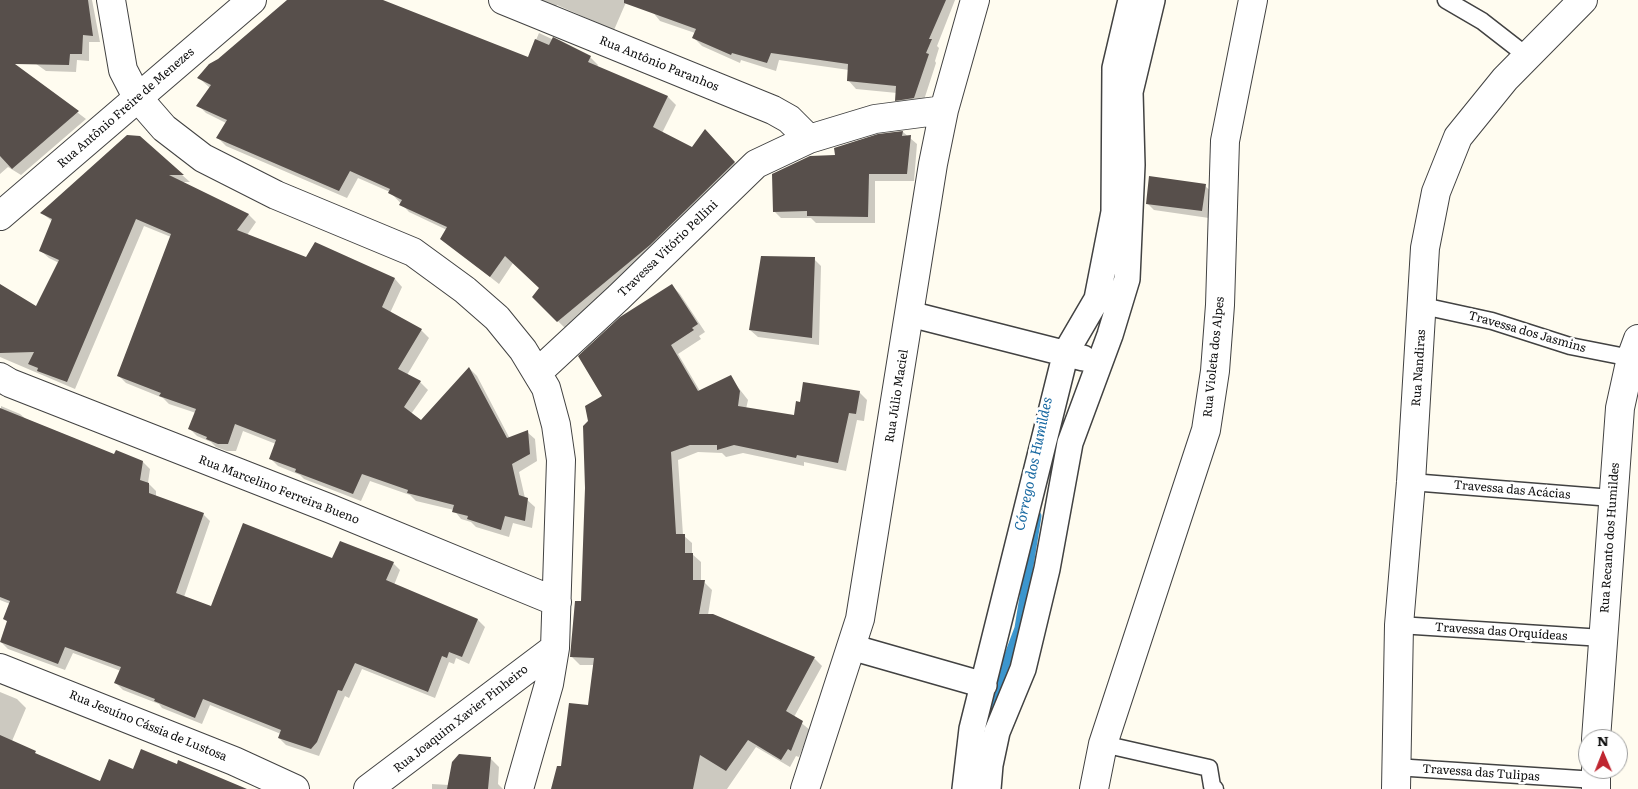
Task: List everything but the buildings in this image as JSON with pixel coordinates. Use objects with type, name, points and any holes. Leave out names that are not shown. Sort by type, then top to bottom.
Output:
[{"type":"street","points":[[111,0],[123,70],[137,97],[164,128],[203,158],[276,194],[413,252],[465,290],[497,318],[522,350],[546,388],[556,425],[561,460],[554,648],[549,684],[519,789]]},
{"type":"street","name":"Rua Antônio Freire de Menezes","points":[[0,216],[252,0]]},
{"type":"street","name":"Rua Antônio Paranhos","points":[[503,0],[772,110],[789,119],[809,139]]},
{"type":"street","name":"Rua Júlio Maciel","points":[[805,789],[860,619],[944,110],[975,0]]},
{"type":"street","points":[[966,789],[972,729],[1069,353],[1097,299],[1114,212],[1115,68],[1131,0]]},
{"type":"street","points":[[988,789],[990,765],[997,732],[1023,668],[1047,569],[1070,443],[1127,279],[1132,165],[1130,92],[1152,0]]},
{"type":"street","name":"Rua Violeta dos Alpes","points":[[1094,789],[1103,744],[1206,430],[1215,371],[1220,305],[1225,141],[1253,0]]},
{"type":"street","name":"Rua Nandiras","points":[[1395,778],[1399,625],[1411,482],[1426,248],[1436,192],[1458,137],[1490,97],[1527,56],[1583,0]]},
{"type":"street","name":"Travessa Vitório Pellini","points":[[537,373],[619,298],[756,164],[809,139],[875,119],[944,110]]},
{"type":"street","points":[[910,314],[1069,353],[1097,363]]},
{"type":"street","name":"Rua Recanto dos Humildes","points":[[1597,729],[1620,408],[1635,348]]},
{"type":"street","name":"Rua Marcelino Ferreira Bueno","points":[[0,377],[10,383],[331,509],[557,602]]},
{"type":"street","points":[[851,647],[984,685]]},
{"type":"street","name":"Rua Joaquim Xavier Pinheiro","points":[[368,789],[554,648]]},
{"type":"street","name":"Rua Jesuíno Cássia de Lustosa","points":[[0,668],[258,771],[295,789]]},
{"type":"lane","points":[[1446,0],[1482,21],[1527,56]]},
{"type":"lane","name":"Travessa dos Jasmins","points":[[1423,306],[1492,321],[1570,346],[1635,348]]},
{"type":"lane","name":"Travessa das Acácias","points":[[1411,482],[1612,498]]},
{"type":"lane","name":"Travessa das Orquídeas","points":[[1399,625],[1603,638]]},
{"type":"lane","points":[[1103,744],[1209,768],[1212,786],[1215,789]]},
{"type":"lane","name":"Travessa das Tulipas","points":[[1395,778],[1578,779]]},
{"type":"waterway","name":"Córrego dos Humildes","points":[[988,711],[1019,628],[1037,516]]}]
